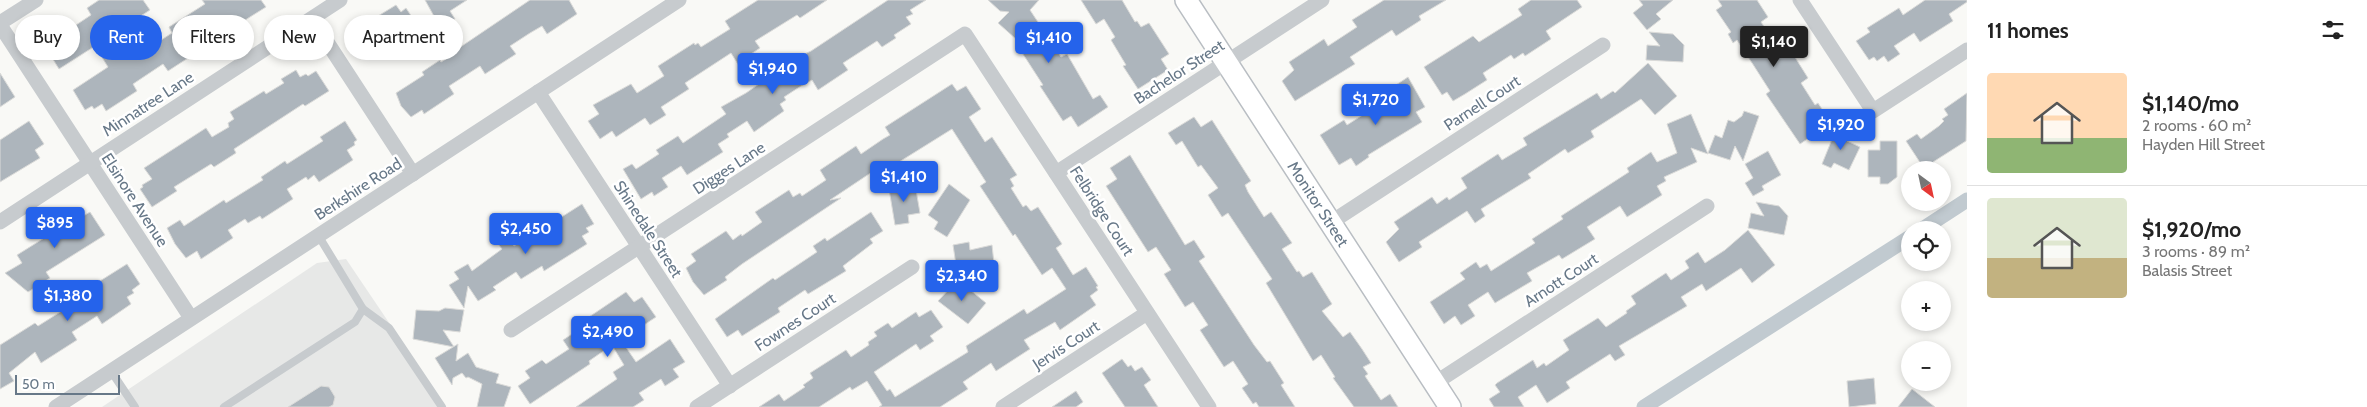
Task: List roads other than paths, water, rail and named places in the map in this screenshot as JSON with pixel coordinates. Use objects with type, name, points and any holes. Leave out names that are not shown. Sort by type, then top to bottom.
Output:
[{"type":"street","points":[[0,24],[36,0]]},
{"type":"street","name":"Minnatree Lane","points":[[317,15],[340,0]]},
{"type":"street","name":"Berkshire Road","points":[[56,407],[679,0]]},
{"type":"street","name":"Monitor Street","points":[[1186,0],[1450,407]]},
{"type":"street","name":"Bachelor Street","points":[[1056,173],[1322,0]]},
{"type":"street","points":[[1800,0],[1873,111],[1967,50]]},
{"type":"street","name":"Elsinore Avenue","points":[[0,24],[191,318]]},
{"type":"street","name":"Felbridge Court","points":[[966,34],[1208,407]]},
{"type":"street","name":"Digges Lane","points":[[511,330],[966,34]]},
{"type":"street","name":"Parnell Court","points":[[1330,223],[1602,45]]},
{"type":"street","name":"Minnatree Lane","points":[[0,222],[264,49]]},
{"type":"street","points":[[334,52],[412,174]]},
{"type":"street","name":"Shinedale Street","points":[[538,92],[730,386]]},
{"type":"street","name":"Arnott Court","points":[[1435,383],[1706,206]]},
{"type":"street","name":"Fownes Court","points":[[697,407],[912,267]]},
{"type":"street","name":"Jervis Court","points":[[1003,407],[1147,313]]},
{"type":"lane","points":[[318,235],[363,309],[388,328],[442,407]]},
{"type":"lane","points":[[224,407],[355,322],[363,309]]},
{"type":"lane","points":[[111,371],[135,407]]},
{"type":"waterway","points":[[1935,221],[1967,200]]},
{"type":"waterway","points":[[1644,407],[1901,243]]}]
